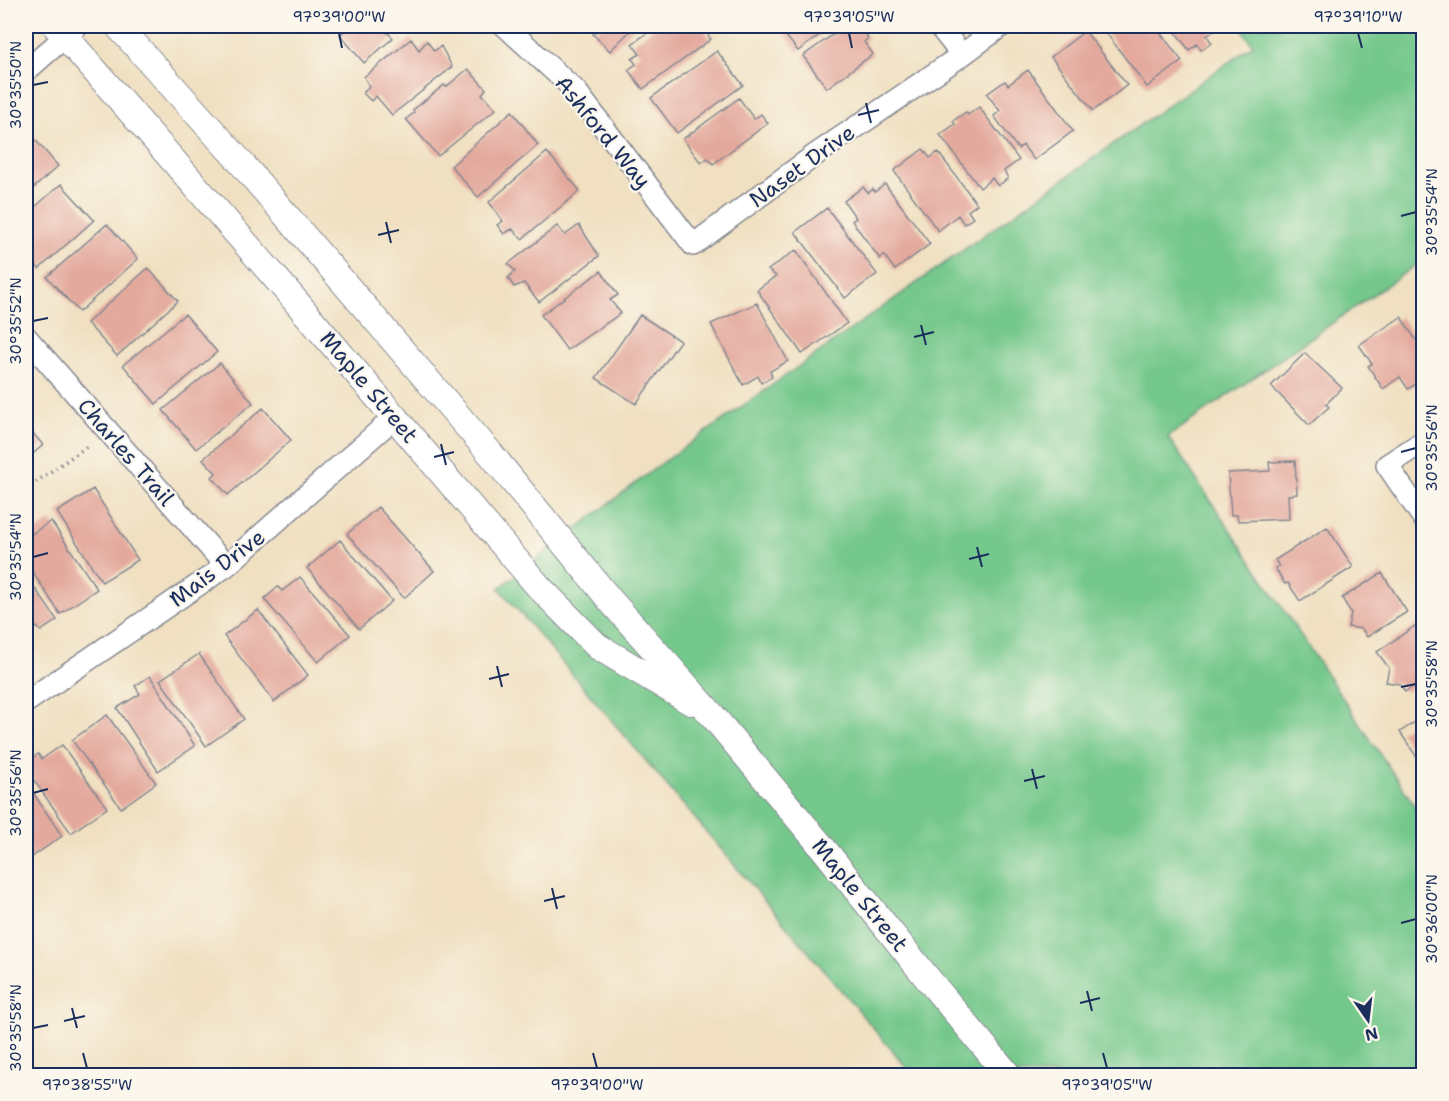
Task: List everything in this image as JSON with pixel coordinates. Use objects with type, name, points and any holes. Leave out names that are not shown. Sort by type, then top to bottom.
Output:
[{"type":"street","name":"Maple Street","points":[[118,26],[236,157],[490,453],[610,600],[712,715],[823,848],[1009,1076]]},
{"type":"street","name":"Ashford Way","points":[[506,26],[576,91],[693,245]]},
{"type":"street","points":[[939,26],[962,55]]},
{"type":"street","name":"Naset Drive","points":[[693,245],[815,155],[1001,26]]},
{"type":"street","name":"Maple Street","points":[[66,29],[539,587],[597,646],[712,715]]},
{"type":"street","points":[[26,71],[66,29]]},
{"type":"street","name":"Charles Trail","points":[[26,338],[226,566]]},
{"type":"street","name":"Mais Drive","points":[[26,702],[226,566],[395,417]]},
{"type":"street","points":[[1424,441],[1387,465],[1424,519]]},
{"type":"path","points":[[26,489],[90,444]]},
{"type":"green space","points":[[1240,26],[1423,26],[1423,260],[1168,437],[1423,818],[1423,1075],[913,1075],[499,588],[658,466],[1253,45]]},
{"type":"building","points":[[340,26],[396,26],[387,32],[393,38],[364,63],[340,35],[343,32]]},
{"type":"building","points":[[602,26],[635,26],[610,51],[593,34]]},
{"type":"building","points":[[657,26],[701,26],[711,39],[643,89],[628,70],[636,64],[632,59],[640,54],[632,44]]},
{"type":"building","points":[[778,26],[832,26],[798,51]]},
{"type":"building","points":[[845,26],[859,26],[868,38],[864,42],[873,54],[827,88],[803,56]]},
{"type":"building","points":[[1101,26],[1155,26],[1182,61],[1147,87]]},
{"type":"building","points":[[1171,26],[1221,26],[1207,36],[1212,43],[1201,50],[1197,44],[1189,50]]},
{"type":"building","points":[[1085,31],[1127,85],[1093,111],[1051,57]]},
{"type":"building","points":[[411,39],[419,50],[427,41],[434,51],[441,46],[452,67],[392,115],[376,96],[371,101],[363,93],[369,86],[364,77]]},
{"type":"building","points":[[717,51],[743,85],[677,133],[651,98]]},
{"type":"building","points":[[468,69],[486,89],[482,94],[496,109],[438,156],[406,119],[414,113],[413,110],[444,85],[446,87]]},
{"type":"building","points":[[1028,70],[1073,131],[1034,160],[1023,145],[1018,149],[994,116],[1000,111],[987,94],[1005,81],[1008,85]]},
{"type":"building","points":[[739,98],[754,119],[761,114],[768,123],[713,164],[708,158],[701,163],[683,139]]},
{"type":"building","points":[[979,107],[1019,160],[1004,171],[1008,178],[998,186],[992,178],[980,188],[940,135],[955,124],[953,121],[966,112],[968,115]]},
{"type":"building","points":[[512,111],[538,145],[478,197],[451,166]]},
{"type":"building","points":[[26,129],[58,166],[26,195]]},
{"type":"building","points":[[923,149],[930,158],[938,152],[977,204],[968,211],[973,218],[964,224],[958,215],[938,231],[894,171]]},
{"type":"building","points":[[547,152],[580,191],[522,239],[512,229],[504,234],[497,225],[503,221],[489,202]]},
{"type":"building","points":[[61,184],[94,220],[39,269],[26,254],[26,215]]},
{"type":"building","points":[[885,184],[930,244],[895,270],[884,255],[880,259],[852,221],[856,218],[844,201],[863,187],[868,193],[873,189],[875,192]]},
{"type":"building","points":[[827,208],[877,274],[845,298],[795,232]]},
{"type":"building","points":[[107,224],[138,259],[79,312],[47,277]]},
{"type":"building","points":[[579,225],[599,256],[539,302],[524,283],[514,287],[508,278],[515,271],[508,264],[557,226],[565,235]]},
{"type":"building","points":[[796,250],[847,323],[802,354],[757,290],[776,276],[768,270]]},
{"type":"building","points":[[148,268],[178,301],[117,356],[87,323]]},
{"type":"building","points":[[601,271],[618,295],[610,300],[621,313],[567,350],[541,315]]},
{"type":"building","points":[[757,303],[788,361],[770,371],[772,377],[761,383],[758,376],[743,385],[711,324]]},
{"type":"building","points":[[185,314],[217,352],[156,404],[123,365]]},
{"type":"building","points":[[640,315],[680,341],[636,404],[596,378]]},
{"type":"building","points":[[1401,317],[1424,352],[1424,379],[1408,389],[1400,377],[1383,389],[1368,366],[1372,364],[1359,345]]},
{"type":"building","points":[[1305,353],[1342,388],[1326,404],[1329,407],[1309,425],[1271,386]]},
{"type":"building","points":[[220,363],[253,403],[196,449],[163,410]]},
{"type":"building","points":[[263,408],[291,440],[228,495],[212,477],[216,473],[203,459]]},
{"type":"building","points":[[26,425],[43,445],[26,460]]},
{"type":"building","points":[[1295,461],[1297,494],[1288,495],[1289,519],[1238,521],[1237,515],[1231,515],[1228,473],[1270,471],[1269,462]]},
{"type":"building","points":[[93,489],[138,560],[102,582],[57,512]]},
{"type":"building","points":[[378,507],[434,571],[404,598],[347,534]]},
{"type":"building","points":[[51,521],[97,589],[60,614],[26,562],[26,538]]},
{"type":"building","points":[[1327,527],[1353,567],[1300,601],[1275,568],[1279,566],[1275,560]]},
{"type":"building","points":[[340,540],[392,601],[359,629],[307,568]]},
{"type":"building","points":[[1382,573],[1407,612],[1367,637],[1362,629],[1348,627],[1351,613],[1342,598]]},
{"type":"building","points":[[26,575],[57,620],[41,631],[37,627],[26,636]]},
{"type":"building","points":[[300,577],[350,635],[318,662],[264,599],[278,587],[282,591]]},
{"type":"building","points":[[258,610],[308,675],[274,702],[224,636]]},
{"type":"building","points":[[1424,620],[1424,679],[1405,692],[1400,684],[1386,682],[1389,668],[1377,652]]},
{"type":"building","points":[[199,654],[244,719],[206,746],[160,680]]},
{"type":"building","points":[[150,676],[195,746],[158,771],[117,708],[140,694],[135,686]]},
{"type":"building","points":[[107,715],[156,783],[121,808],[72,740]]},
{"type":"building","points":[[1424,716],[1424,768],[1400,732]]},
{"type":"building","points":[[62,745],[107,808],[71,833],[26,769],[26,763],[38,754],[42,759]]},
{"type":"building","points":[[26,782],[62,836],[26,861]]}]
